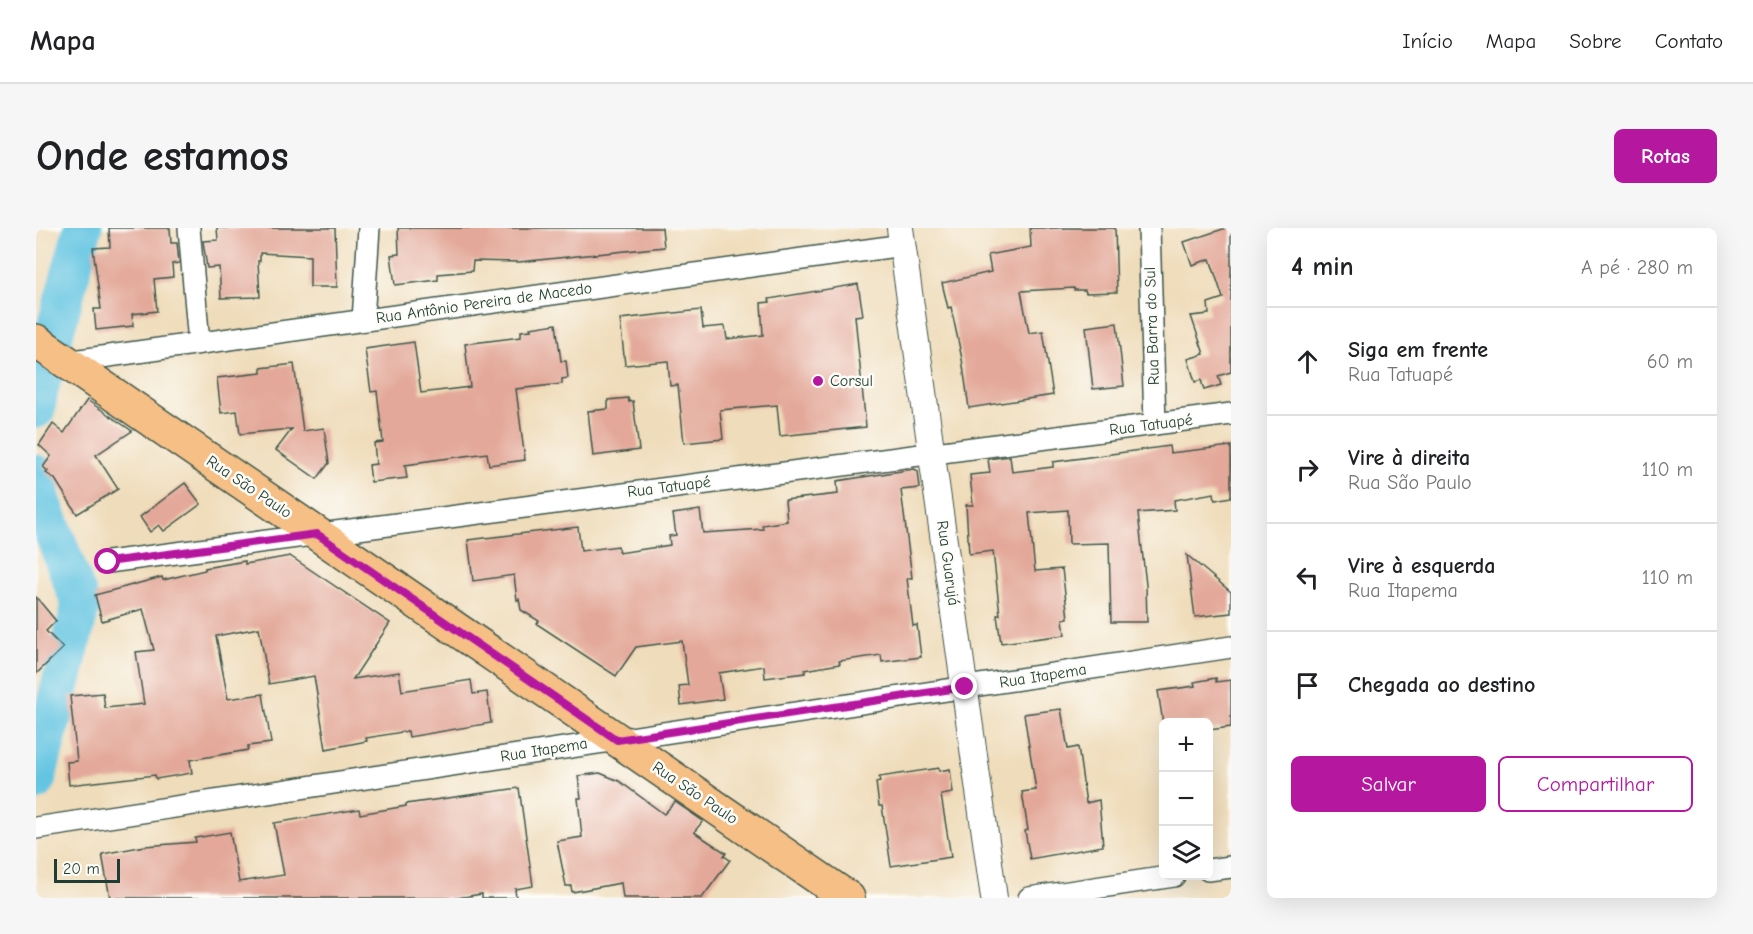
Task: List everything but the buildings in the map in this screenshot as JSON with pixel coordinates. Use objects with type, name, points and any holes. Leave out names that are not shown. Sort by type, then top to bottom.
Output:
[{"type":"main road","name":"Rua São Paulo","points":[[47,349],[848,898]]},
{"type":"street","points":[[189,228],[199,343]]},
{"type":"street","points":[[363,320],[369,228]]},
{"type":"street","name":"Rua Barra do Sul","points":[[1149,228],[1155,424]]},
{"type":"street","name":"Rua Antônio Pereira de Macedo","points":[[47,349],[199,343],[902,237]]},
{"type":"street","name":"Rua Guarujá","points":[[902,237],[994,898]]},
{"type":"street","name":"Rua Tatuapé","points":[[108,562],[1231,414]]},
{"type":"street","name":"Rua Itapema","points":[[41,826],[1231,647]]},
{"type":"street","points":[[1213,869],[1231,867]]},
{"type":"street","points":[[1029,898],[1159,878]]},
{"type":"waterway","points":[[36,409],[39,390],[83,228]]},
{"type":"waterway","points":[[36,474],[42,502],[81,605],[36,781]]},
{"type":"place","name":"Corsul","points":[[818,381]]},
{"type":"route","points":[[108,562],[317,534],[617,740],[965,687]]}]
